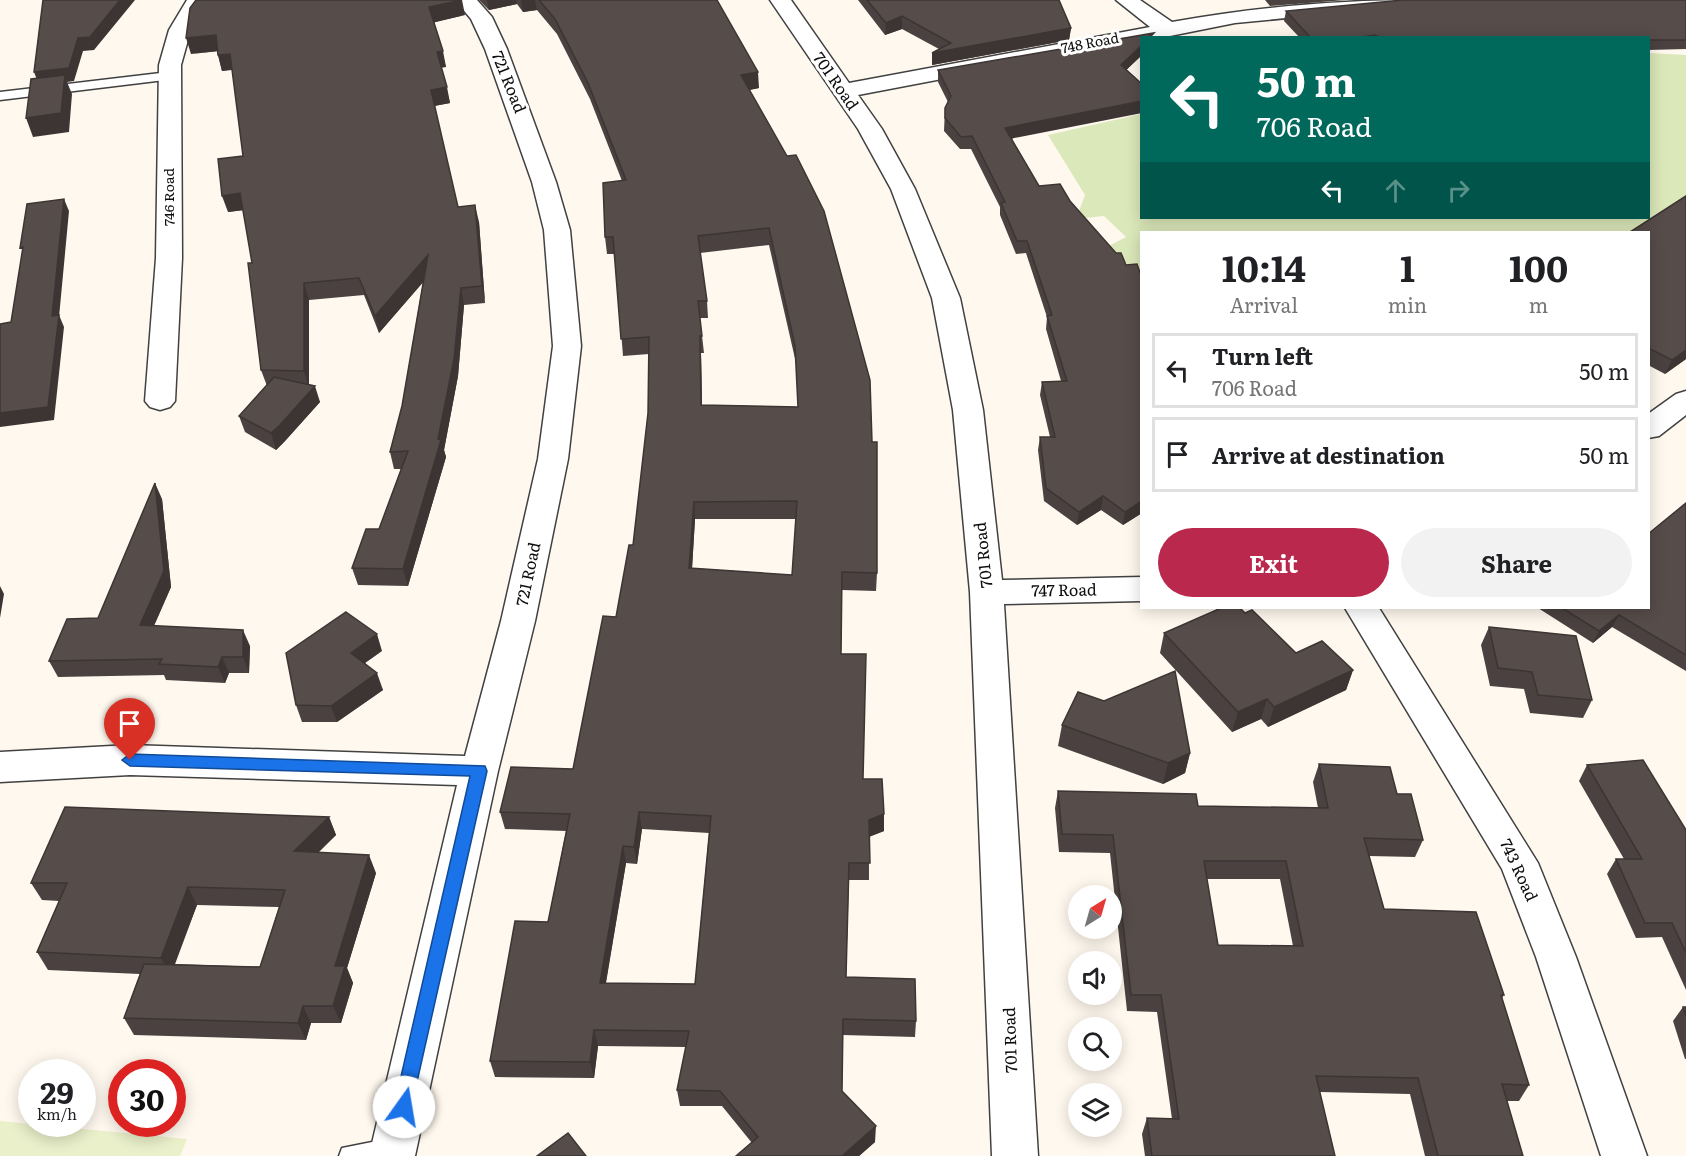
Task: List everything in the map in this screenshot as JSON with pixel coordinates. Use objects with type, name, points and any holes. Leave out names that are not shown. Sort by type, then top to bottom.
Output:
[{"type":"street","name":"746 Road","points":[[160,401],[169,258],[169,76],[176,35],[199,0]]},
{"type":"street","name":"721 Road","points":[[393,1153],[479,771],[518,621],[553,459],[567,346],[557,230],[544,182],[522,115],[496,49],[481,17],[465,0]]},
{"type":"street","name":"701 Road","points":[[780,0],[870,129],[903,189],[946,298],[968,410],[987,592],[1015,1156]]},
{"type":"street","points":[[1126,0],[1166,28]]},
{"type":"street","name":"748 Road","points":[[842,90],[1166,28],[1279,11],[1411,0]]},
{"type":"street","points":[[1650,427],[1686,400]]},
{"type":"street","name":"747 Road","points":[[987,592],[1140,589]]},
{"type":"street","name":"743 Road","points":[[1363,609],[1519,863],[1556,957],[1624,1156]]},
{"type":"street","points":[[0,767],[130,760],[479,771]]},
{"type":"lane","points":[[0,96],[169,76]]},
{"type":"lane","points":[[351,1156],[393,1153]]},
{"type":"green space","points":[[1650,53],[1686,55],[1686,197],[1634,231],[1140,231],[1140,271],[1103,249],[1126,237],[1104,216],[1076,219],[1085,195],[1048,135],[1140,114],[1140,219],[1650,219]]},
{"type":"green space","points":[[0,1121],[18,1123],[18,1137],[96,1137],[96,1130],[108,1131],[108,1137],[187,1139],[180,1156],[0,1156]]},
{"type":"building","points":[[43,0],[120,0],[90,37],[78,38],[69,68],[34,72]]},
{"type":"building","points":[[196,0],[462,0],[429,7],[443,51],[437,52],[447,87],[431,90],[458,207],[475,205],[482,286],[461,288],[454,359],[438,439],[441,440],[403,569],[352,568],[366,529],[379,529],[408,451],[390,452],[402,406],[428,255],[375,316],[359,278],[304,283],[304,371],[261,370],[248,263],[252,263],[240,193],[222,196],[218,159],[243,156],[230,54],[218,55],[216,35],[186,38],[190,8]]},
{"type":"building","points":[[539,0],[717,0],[758,72],[741,75],[787,156],[796,155],[824,211],[870,380],[872,442],[877,442],[877,573],[842,572],[841,654],[866,654],[863,779],[882,779],[884,814],[869,820],[870,863],[849,863],[846,977],[915,979],[916,1021],[843,1019],[842,1091],[876,1126],[842,1156],[736,1156],[758,1137],[720,1091],[677,1090],[689,1031],[594,1030],[590,1062],[490,1061],[515,921],[548,922],[570,814],[500,812],[511,767],[573,769],[603,616],[616,617],[629,545],[633,545],[648,413],[649,337],[621,339],[613,237],[605,237],[603,183],[626,180],[588,83],[555,19]],"holes":[[[769,228],[795,346],[798,407],[701,405],[700,336],[702,336],[698,301],[707,301],[698,236]],[[797,501],[792,575],[689,568],[694,502]],[[639,812],[711,816],[695,984],[600,983],[623,846],[634,847]]]},
{"type":"building","points":[[867,0],[1059,0],[1071,28],[932,53],[951,43],[902,16],[886,23]]},
{"type":"building","points":[[1403,0],[1686,0],[1686,40],[1650,40],[1650,36],[1309,36],[1286,11]]},
{"type":"building","points":[[1154,33],[1151,36],[1140,36],[1140,47],[1121,65],[1140,82],[1140,101],[1005,128],[1039,186],[1060,184],[1070,201],[1116,253],[1121,253],[1126,265],[1137,264],[1140,272],[1140,502],[1125,512],[1103,496],[1079,512],[1046,488],[1040,437],[1055,437],[1042,382],[1067,381],[1047,316],[1052,315],[1027,241],[1017,241],[1001,203],[1005,202],[972,136],[961,137],[945,118],[945,108],[951,96],[938,70]]},
{"type":"building","points":[[65,75],[61,113],[26,118],[31,79]]},
{"type":"building","points":[[1686,196],[1686,350],[1672,360],[1650,349],[1650,231],[1632,231]]},
{"type":"building","points":[[64,199],[52,316],[59,315],[48,407],[0,413],[0,324],[11,322],[23,247],[20,248],[27,204]]},
{"type":"building","points":[[274,377],[315,386],[271,433],[239,416]]},
{"type":"building","points":[[155,483],[164,571],[140,625],[243,630],[243,657],[222,657],[218,667],[159,664],[162,659],[49,661],[67,619],[98,618]]},
{"type":"building","points":[[1686,503],[1686,655],[1619,615],[1599,631],[1564,609],[1650,609],[1650,532]]},
{"type":"building","points":[[1219,609],[1241,609],[1245,613],[1252,610],[1296,653],[1322,641],[1353,670],[1274,707],[1267,699],[1238,712],[1164,633]]},
{"type":"building","points":[[346,612],[377,634],[351,653],[377,673],[331,706],[296,705],[286,653]]},
{"type":"building","points":[[1489,627],[1576,636],[1592,700],[1538,695],[1532,672],[1498,668]]},
{"type":"building","points":[[1175,671],[1190,753],[1168,763],[1062,725],[1078,692],[1104,701]]},
{"type":"building","points":[[1643,760],[1686,830],[1686,953],[1672,923],[1645,923],[1616,859],[1642,859],[1587,765]]},
{"type":"building","points":[[1319,764],[1390,767],[1397,794],[1411,794],[1423,840],[1364,838],[1384,909],[1476,912],[1504,995],[1501,995],[1529,1085],[1502,1084],[1523,1156],[1438,1156],[1418,1078],[1316,1076],[1335,1156],[1152,1156],[1147,1118],[1179,1119],[1161,995],[1131,995],[1122,915],[1122,885],[1119,885],[1113,835],[1062,834],[1058,791],[1196,794],[1198,806],[1328,808]],"holes":[[[1204,861],[1286,861],[1303,946],[1218,945]]]},
{"type":"building","points":[[65,807],[329,817],[294,851],[369,855],[335,966],[345,966],[333,1006],[303,1006],[298,1023],[124,1018],[144,964],[260,967],[285,890],[188,887],[161,958],[37,952],[67,883],[31,883]]},
{"type":"building","points":[[568,1133],[586,1156],[537,1156]]},
{"type":"route","points":[[130,760],[479,771],[404,1107]]}]
